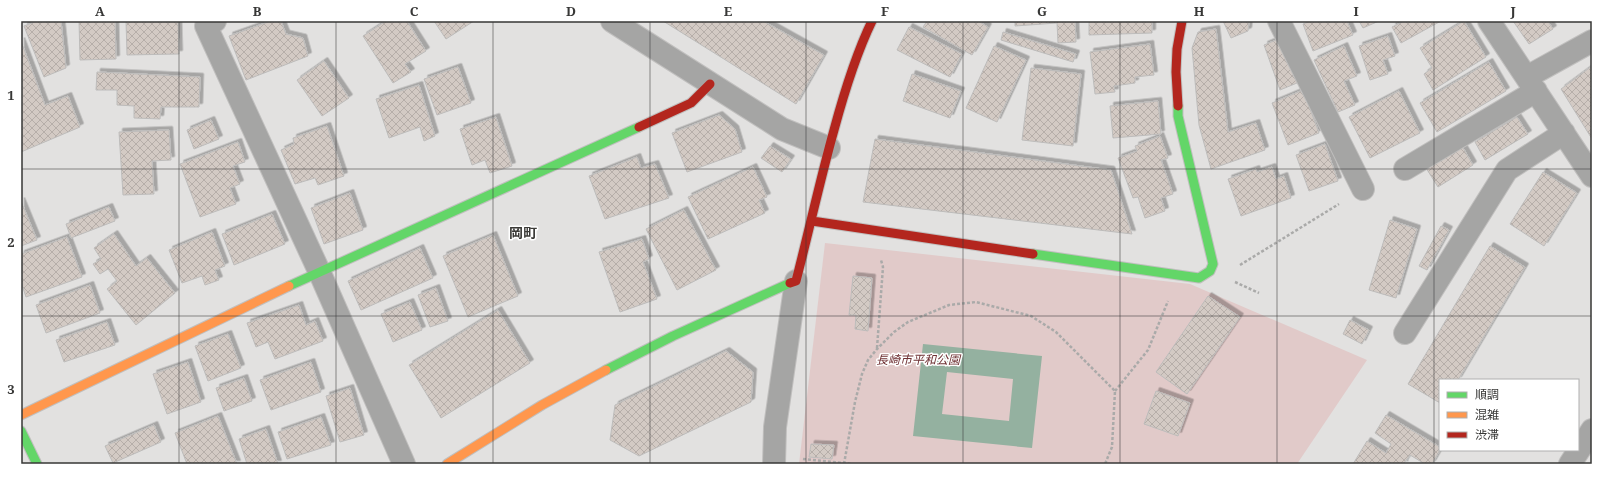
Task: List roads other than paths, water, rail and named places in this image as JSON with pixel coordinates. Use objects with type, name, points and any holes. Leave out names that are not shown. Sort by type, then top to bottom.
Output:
[{"type":"main road","points":[[447,464],[532,410],[601,372],[704,321],[796,281],[844,92],[864,35],[872,21]]},
{"type":"main road","points":[[812,221],[1199,278],[1210,271],[1213,264],[1178,116],[1176,72],[1177,49],[1182,21]]},
{"type":"main road","points":[[21,414],[319,271],[691,103],[710,84]]},
{"type":"main road","points":[[21,431],[37,464]]},
{"type":"street","points":[[215,21],[206,26],[319,271],[404,464]]},
{"type":"street","points":[[612,21],[782,129],[829,148]]},
{"type":"street","points":[[1279,21],[1363,189]]},
{"type":"street","points":[[1489,21],[1592,176]]},
{"type":"street","points":[[1405,169],[1531,84],[1592,40]]},
{"type":"street","points":[[1405,333],[1507,170],[1564,133]]},
{"type":"street","points":[[775,460],[775,427],[796,281]]},
{"type":"street","points":[[1579,450],[1592,430]]},
{"type":"street","points":[[1570,464],[1578,451]]},
{"type":"district","name":"岡町","points":[[523,232]]},
{"type":"park label","name":"長崎市平和公園","points":[[918,359]]}]
